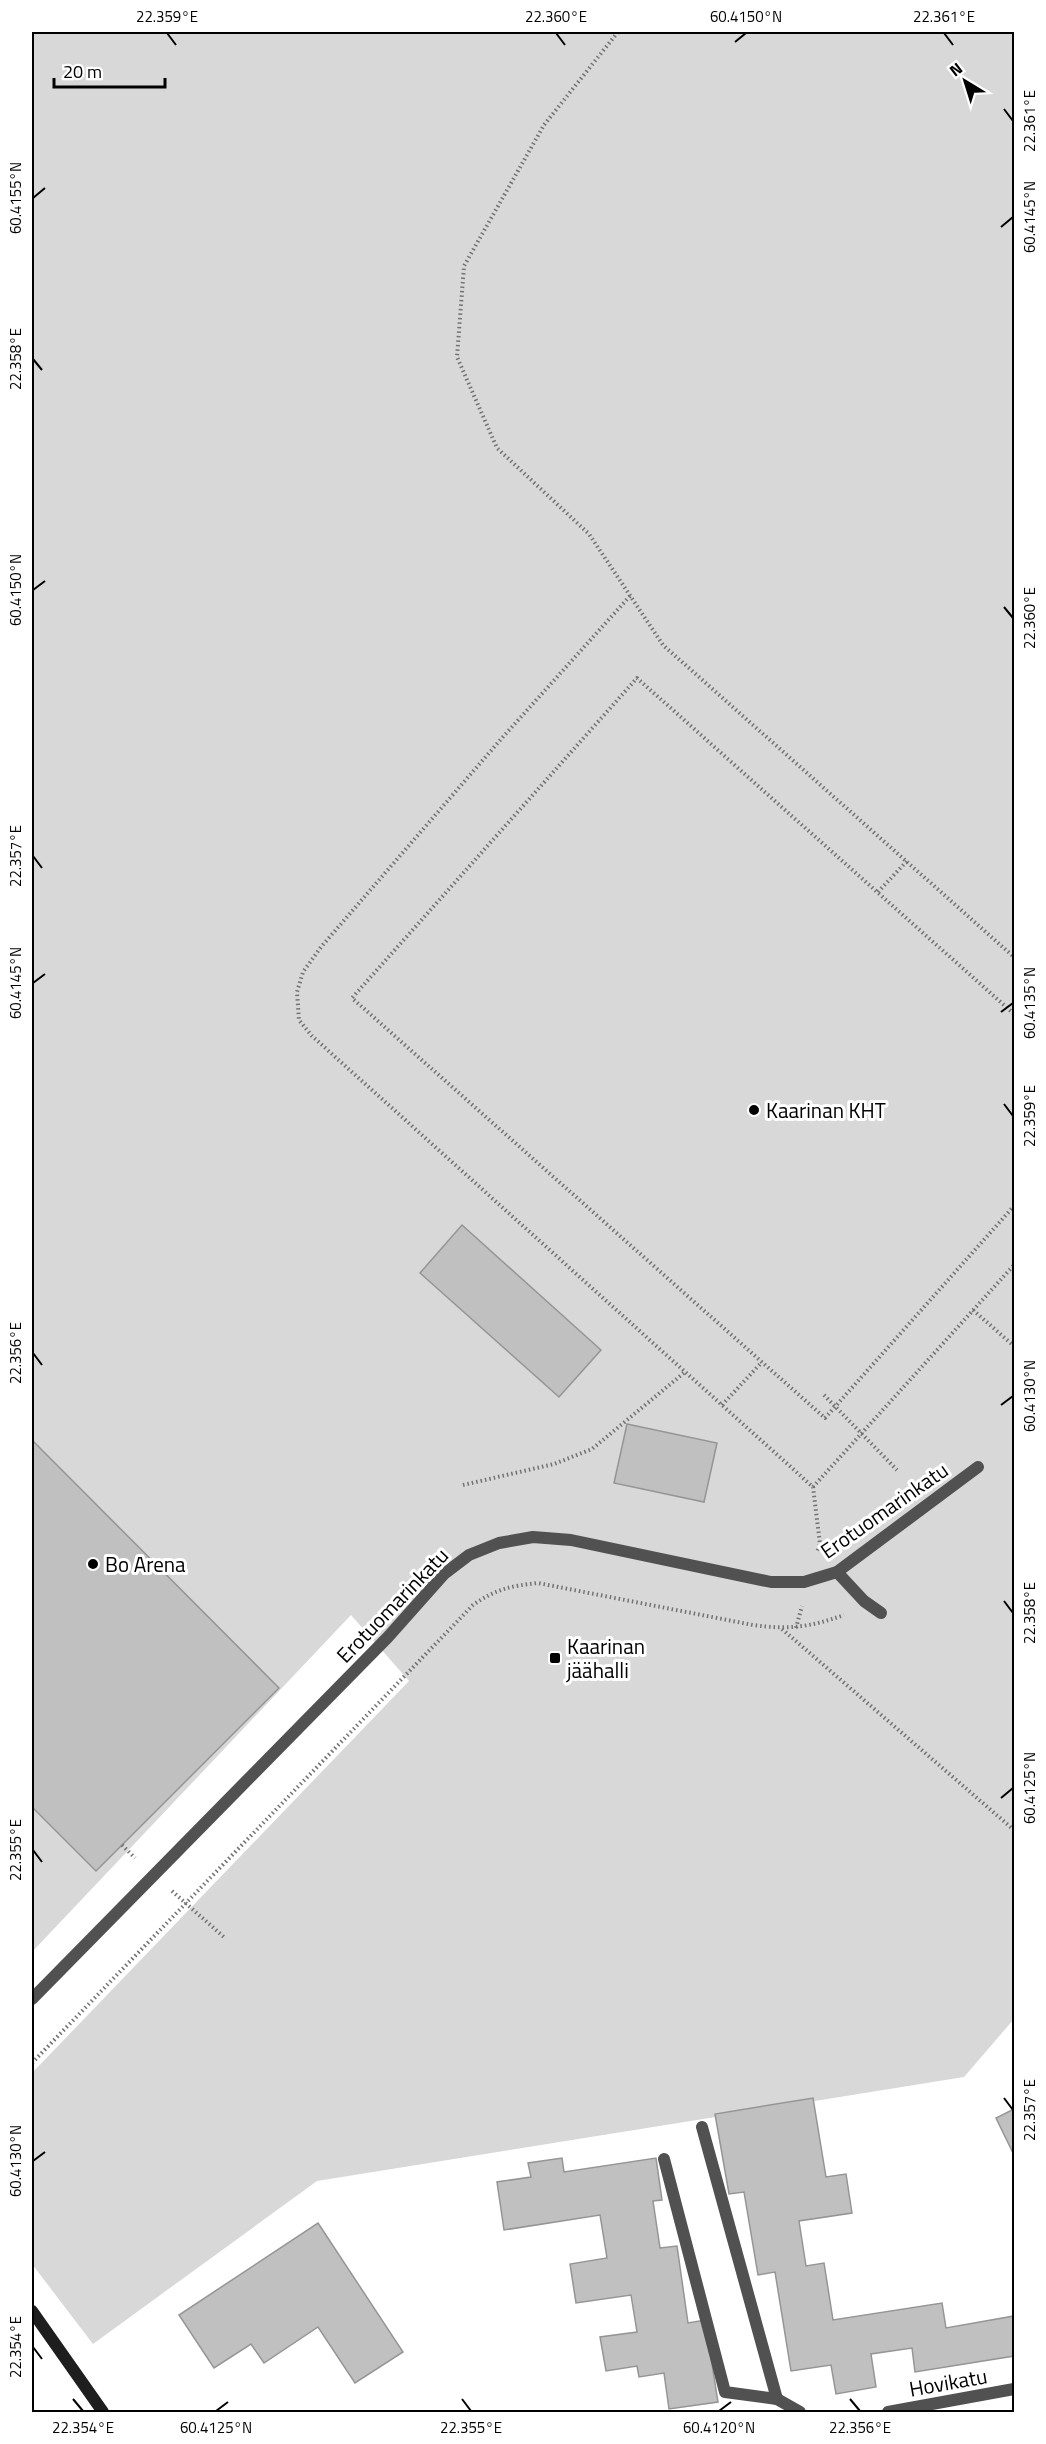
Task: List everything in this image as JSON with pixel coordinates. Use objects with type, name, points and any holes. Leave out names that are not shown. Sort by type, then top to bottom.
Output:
[{"type":"street","name":"Erotuomarinkatu","points":[[32,1999],[379,1645],[444,1574],[469,1555],[499,1543],[533,1537],[571,1540],[771,1582],[804,1582],[837,1572],[978,1467]]},
{"type":"street","points":[[837,1572],[864,1601],[881,1613]]},
{"type":"street","points":[[702,2127],[777,2399]]},
{"type":"street","points":[[664,2159],[725,2392],[777,2399],[800,2412]]},
{"type":"street","points":[[32,2311],[104,2412]]},
{"type":"street","name":"Hovikatu","points":[[888,2412],[1014,2389]]},
{"type":"path","points":[[618,32],[544,125],[464,266],[457,357],[497,448],[589,534],[663,645],[1014,957]]},
{"type":"path","points":[[630,596],[502,738],[329,938],[303,972],[297,992],[299,1020],[312,1036],[813,1487],[1014,1265]]},
{"type":"path","points":[[1014,1014],[637,678],[352,998],[825,1419],[1014,1206]]},
{"type":"path","points":[[878,892],[907,861]]},
{"type":"path","points":[[973,1311],[1014,1346]]},
{"type":"path","points":[[722,1405],[762,1362]]},
{"type":"path","points":[[463,1485],[554,1464],[592,1449],[685,1372]]},
{"type":"path","points":[[824,1395],[897,1470]]},
{"type":"path","points":[[32,2063],[473,1605],[492,1592],[512,1586],[538,1583],[782,1629],[810,1626],[843,1615],[864,1601]]},
{"type":"path","points":[[782,1629],[1014,1830]]},
{"type":"shaded area","points":[[32,32],[1014,32],[1014,2019],[964,2077],[317,2181],[93,2344],[32,2264],[32,2073],[409,1681],[351,1615],[32,1952]]},
{"type":"building","points":[[462,1225],[601,1350],[559,1397],[420,1273]]},
{"type":"building","points":[[627,1424],[717,1443],[704,1502],[614,1483]]},
{"type":"building","name":"Bo Arena","points":[[32,1440],[279,1688],[96,1871],[32,1807]]},
{"type":"building","points":[[813,2098],[826,2177],[846,2174],[852,2213],[799,2221],[806,2266],[824,2263],[833,2320],[942,2303],[946,2328],[1014,2316],[1014,2356],[915,2372],[912,2348],[871,2354],[876,2387],[836,2394],[831,2365],[791,2371],[775,2272],[758,2275],[744,2192],[729,2194],[715,2114]]},
{"type":"building","points":[[1014,2109],[1014,2155],[996,2118]]},
{"type":"building","points":[[562,2158],[564,2172],[656,2158],[662,2200],[653,2201],[660,2248],[677,2246],[688,2323],[705,2320],[718,2402],[669,2409],[664,2373],[639,2377],[637,2366],[606,2371],[600,2337],[637,2332],[631,2295],[576,2303],[570,2264],[607,2258],[600,2215],[504,2230],[497,2182],[531,2177],[528,2163]]},
{"type":"building","points":[[318,2223],[403,2352],[355,2383],[318,2327],[264,2363],[251,2344],[214,2368],[179,2315]]},
{"type":"place","name":"Kaarinan KHT","points":[[754,1110]]},
{"type":"place","name":"Bo Arena","points":[[93,1564]]},
{"type":"place","name":"Kaarinan jäähalli","points":[[555,1658]]}]
